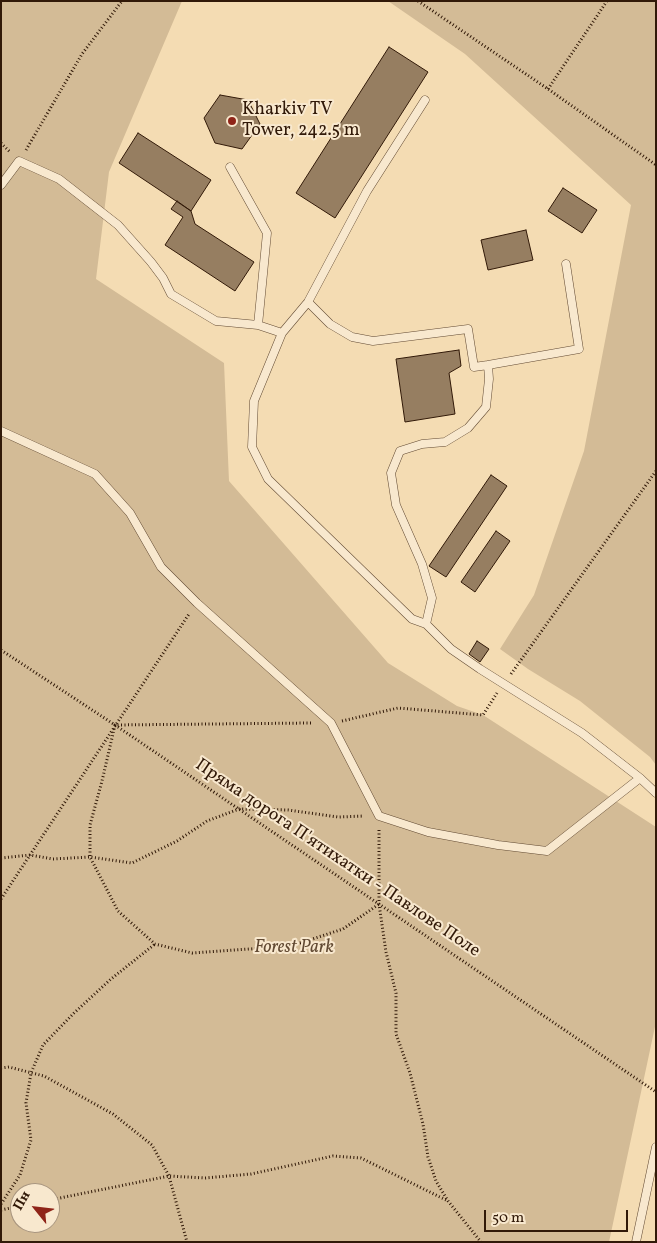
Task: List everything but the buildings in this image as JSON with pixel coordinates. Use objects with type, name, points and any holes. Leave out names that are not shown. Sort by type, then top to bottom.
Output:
[{"type":"lane","points":[[425,100],[367,191],[308,302],[282,333],[254,401],[252,448],[268,479],[412,618],[426,624],[451,649],[582,733],[656,792]]},
{"type":"lane","points":[[1,185],[19,161],[59,179],[118,225],[151,262],[163,278],[171,294],[216,321],[258,325],[282,333]]},
{"type":"lane","points":[[230,167],[267,233],[258,325]]},
{"type":"lane","points":[[308,302],[330,324],[352,336],[373,341],[468,329],[474,367],[488,365],[579,349],[566,264]]},
{"type":"lane","points":[[426,624],[432,598],[422,564],[396,505],[392,473],[400,451],[422,444],[445,442],[468,428],[486,407],[489,379],[488,365]]},
{"type":"lane","points":[[1,431],[95,474],[130,513],[161,567],[197,603],[331,723],[379,816],[428,832],[498,845],[547,851],[640,778]]},
{"type":"lane","points":[[636,1242],[656,1147]]},
{"type":"path","points":[[19,161],[82,54],[122,1]]},
{"type":"path","points":[[418,1],[548,89],[656,166]]},
{"type":"path","points":[[548,89],[607,1]]},
{"type":"path","points":[[115,725],[331,723],[398,708],[483,715],[503,684],[656,471]]},
{"type":"path","points":[[1,899],[197,603]]},
{"type":"path","name":"Пряма дорога П'ятихатки - Павлове Поле","points":[[1,650],[239,808],[656,1092]]},
{"type":"path","points":[[115,725],[90,825],[90,857],[118,911],[155,944],[192,953],[264,948],[300,943],[344,929],[379,904]]},
{"type":"path","points":[[1,858],[30,855],[53,859],[90,857],[132,863],[177,841],[207,821],[239,808],[288,810],[338,817],[379,816],[379,904],[386,952],[396,993],[396,1034],[410,1073],[423,1124],[428,1157],[436,1181],[448,1201],[481,1242]]},
{"type":"path","points":[[1,1204],[20,1175],[31,1140],[26,1103],[31,1073],[43,1044],[92,996],[155,944]]},
{"type":"path","points":[[1,1068],[9,1067],[44,1076],[113,1114],[152,1145],[169,1176],[187,1242]]},
{"type":"path","points":[[60,1198],[169,1176],[206,1178],[251,1174],[333,1156],[361,1158],[448,1201]]},
{"type":"green space","name":"Forest Park","points":[[1,1],[182,1],[109,172],[96,279],[224,363],[229,481],[388,663],[457,706],[483,715],[656,827],[656,1022],[609,1242],[1,1242]]},
{"type":"green space","points":[[388,1],[656,1],[656,765],[650,757],[580,701],[528,669],[500,649],[534,595],[584,451],[631,205],[465,54]]},
{"type":"place","name":"Kharkiv TV Tower, 242.5 m","points":[[232,121]]}]
